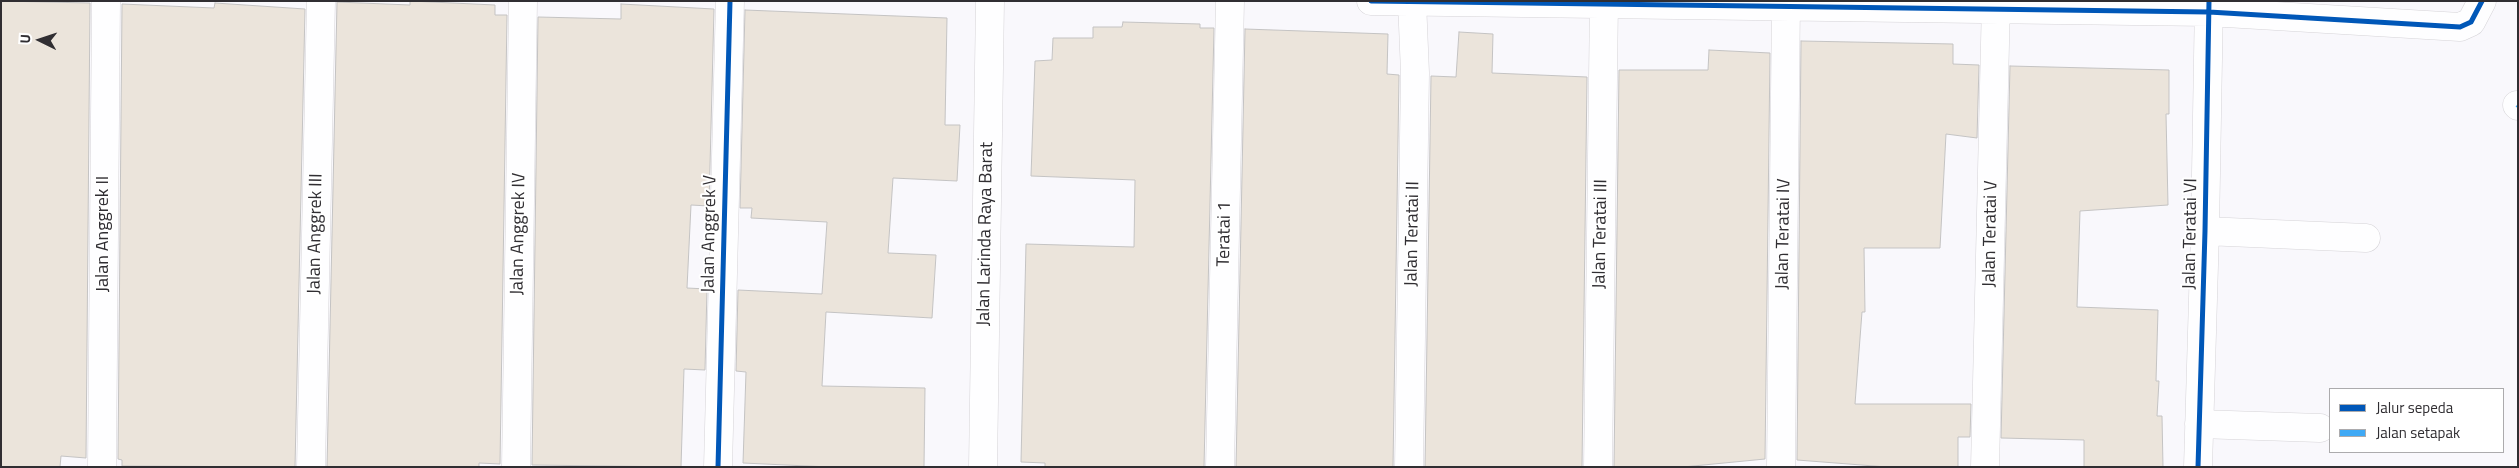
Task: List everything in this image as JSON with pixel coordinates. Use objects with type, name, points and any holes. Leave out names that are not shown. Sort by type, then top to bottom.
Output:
[{"type":"street","name":"Jalan Anggrek II","points":[[102,467],[106,1]]},
{"type":"street","name":"Jalan Anggrek III","points":[[311,467],[321,1]]},
{"type":"street","name":"Jalan Anggrek IV","points":[[516,467],[523,1]]},
{"type":"street","name":"Jalan Anggrek V","points":[[718,467],[730,1]]},
{"type":"street","name":"Jalan Larinda Raya Barat","points":[[983,467],[990,1]]},
{"type":"street","name":"Teratai 1","points":[[1220,467],[1230,1]]},
{"type":"street","points":[[1370,1],[2208,7],[2460,27],[2472,22],[2482,1]]},
{"type":"street","name":"Jalan Teratai II","points":[[1409,467],[1415,73],[1412,2]]},
{"type":"street","name":"Jalan Teratai III","points":[[1598,467],[1604,3]]},
{"type":"street","name":"Jalan Teratai IV","points":[[1781,467],[1786,4]]},
{"type":"street","name":"Jalan Teratai V","points":[[1986,467],[1996,6]]},
{"type":"street","name":"Jalan Teratai VI","points":[[2198,467],[2205,230],[2208,7]]},
{"type":"street","points":[[2205,230],[2366,238]]},
{"type":"street","points":[[2199,424],[2320,428]]},
{"type":"building","points":[[1,1],[90,3],[86,458],[61,456],[60,467],[1,467]]},
{"type":"building","points":[[410,1],[495,5],[495,15],[507,15],[500,464],[479,463],[479,467],[327,467],[337,2],[410,5]]},
{"type":"building","points":[[215,3],[305,9],[295,467],[122,466],[122,460],[118,459],[122,4],[214,8]]},
{"type":"building","points":[[621,4],[714,9],[709,206],[691,205],[687,288],[707,289],[705,370],[684,369],[681,467],[532,465],[538,17],[621,19]]},
{"type":"building","points":[[745,10],[947,18],[945,125],[960,125],[957,181],[893,178],[888,253],[936,255],[932,318],[826,312],[822,386],[925,388],[924,467],[829,467],[743,463],[746,372],[736,371],[738,290],[822,294],[827,222],[751,218],[752,208],[740,208]]},
{"type":"building","points":[[1123,22],[1200,24],[1200,28],[1214,28],[1204,467],[1045,467],[1045,463],[1021,462],[1026,244],[1134,247],[1135,180],[1031,176],[1035,61],[1052,60],[1053,38],[1093,38],[1093,27],[1122,27]]},
{"type":"building","points":[[1245,29],[1388,34],[1387,74],[1399,75],[1393,467],[1236,467]]},
{"type":"building","points":[[1459,32],[1493,34],[1492,73],[1587,77],[1582,467],[1425,467],[1431,76],[1456,77]]},
{"type":"building","points":[[1801,41],[1953,44],[1953,64],[1979,65],[1977,138],[1946,134],[1940,248],[1864,248],[1865,312],[1862,312],[1855,404],[1971,404],[1970,437],[1958,437],[1958,467],[1887,467],[1797,460]]},
{"type":"building","points":[[1709,50],[1770,53],[1765,459],[1683,467],[1614,467],[1619,70],[1708,70]]},
{"type":"building","points":[[2010,66],[2169,70],[2169,114],[2166,114],[2168,205],[2080,211],[2077,307],[2158,310],[2156,381],[2159,381],[2157,416],[2162,416],[2163,467],[2084,467],[2084,440],[2001,438]]},
{"type":"cycle path","points":[[718,467],[730,1]]},
{"type":"cycle path","points":[[1371,1],[2209,12],[2460,27],[2471,22],[2482,1]]},
{"type":"cycle path","points":[[2198,467],[2209,1]]}]
